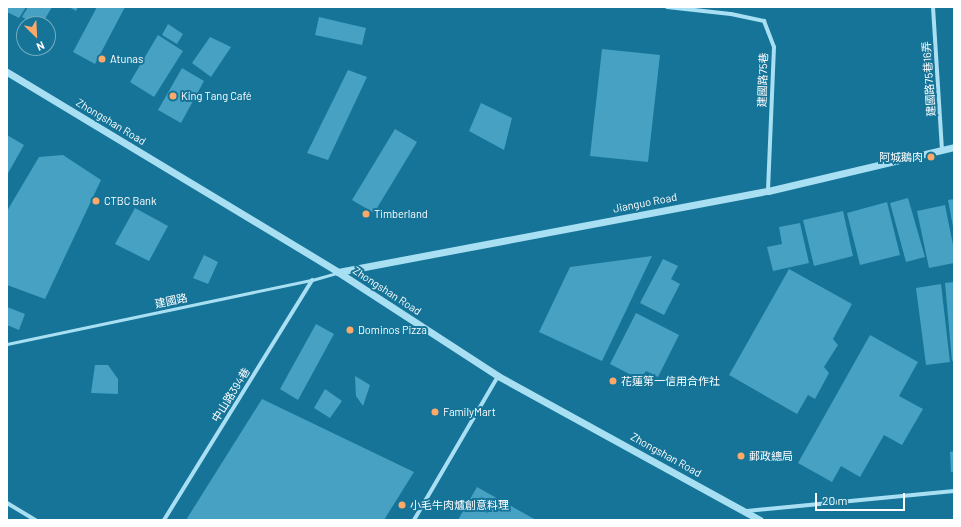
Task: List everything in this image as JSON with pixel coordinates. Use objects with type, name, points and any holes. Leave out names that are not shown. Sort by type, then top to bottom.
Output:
[{"type":"street","name":"建國路75巷","points":[[668,7],[731,14],[764,21],[774,47],[768,191]]},
{"type":"street","name":"建國路75巷16弄","points":[[933,7],[942,149]]},
{"type":"street","name":"Zhongshan Road","points":[[7,72],[338,272],[498,376],[760,520]]},
{"type":"street","name":"Jianguo Road","points":[[338,272],[768,191],[954,147]]},
{"type":"street","name":"中山路394巷","points":[[164,520],[312,280]]},
{"type":"street","points":[[414,520],[498,376]]},
{"type":"street","points":[[746,512],[954,491]]},
{"type":"street","points":[[7,503],[35,520]]},
{"type":"lane","name":"建國路","points":[[7,344],[312,280],[338,272]]},
{"type":"building","points":[[7,7],[26,7],[20,16],[16,16],[7,12]]},
{"type":"building","points":[[28,7],[52,7],[47,16],[23,16]]},
{"type":"building","points":[[69,7],[78,7],[76,11]]},
{"type":"building","points":[[97,7],[125,7],[95,64],[73,52]]},
{"type":"building","points":[[319,17],[366,28],[362,45],[315,35]]},
{"type":"building","points":[[168,24],[183,34],[177,44],[162,35]]},
{"type":"building","points":[[158,35],[183,51],[154,97],[130,82]]},
{"type":"building","points":[[210,37],[231,47],[211,77],[192,63]]},
{"type":"building","points":[[602,49],[660,55],[648,162],[590,156]]},
{"type":"building","points":[[182,68],[204,81],[181,123],[158,110]]},
{"type":"building","points":[[348,70],[367,77],[328,160],[307,153]]},
{"type":"building","points":[[481,103],[512,118],[504,150],[469,131]]},
{"type":"building","points":[[395,129],[417,142],[374,213],[352,200]]},
{"type":"building","points":[[7,135],[24,145],[7,175]]},
{"type":"building","points":[[63,155],[101,180],[45,299],[7,285],[7,211],[39,157]]},
{"type":"building","points":[[908,198],[925,257],[906,262],[890,203]]},
{"type":"building","points":[[954,199],[954,227],[953,227],[948,200]]},
{"type":"building","points":[[887,202],[900,255],[860,265],[847,213]]},
{"type":"building","points":[[945,205],[954,250],[954,263],[929,268],[917,211]]},
{"type":"building","points":[[135,208],[168,226],[149,261],[115,244]]},
{"type":"building","points":[[843,211],[853,256],[814,266],[803,220]]},
{"type":"building","points":[[800,223],[809,263],[773,271],[767,247],[782,244],[779,227]]},
{"type":"building","points":[[204,255],[218,262],[208,284],[193,278]]},
{"type":"building","points":[[652,256],[602,361],[539,332],[570,267]]},
{"type":"building","points":[[663,259],[678,266],[671,279],[680,284],[664,315],[640,303]]},
{"type":"building","points":[[789,269],[852,304],[833,339],[838,345],[824,367],[829,373],[815,399],[808,395],[797,414],[729,375]]},
{"type":"building","points":[[954,282],[954,361],[952,361],[945,283]]},
{"type":"building","points":[[941,284],[950,362],[926,365],[916,288]]},
{"type":"building","points":[[7,307],[25,314],[19,330],[7,325]]},
{"type":"building","points":[[636,313],[679,335],[658,377],[646,371],[641,380],[610,364]]},
{"type":"building","points":[[316,324],[334,334],[298,400],[280,389]]},
{"type":"building","points":[[870,335],[918,362],[899,396],[923,409],[902,445],[884,435],[860,477],[841,466],[832,482],[798,463]]},
{"type":"building","points":[[95,365],[108,365],[118,379],[118,394],[91,393]]},
{"type":"building","points":[[355,376],[370,385],[363,406],[356,396]]},
{"type":"building","points":[[325,389],[342,401],[330,418],[314,408]]},
{"type":"building","points":[[262,399],[414,472],[384,520],[186,520]]},
{"type":"building","points":[[954,451],[954,472],[951,472],[950,452]]},
{"type":"building","points":[[477,487],[536,520],[458,520]]},
{"type":"place","name":"Atunas","points":[[102,59]]},
{"type":"place","name":"King Tang Café","points":[[173,96]]},
{"type":"place","name":"阿城鵝肉","points":[[931,157]]},
{"type":"place","name":"CTBC Bank","points":[[96,201]]},
{"type":"place","name":"Timberland","points":[[366,214]]},
{"type":"place","name":"Dominos Pizza","points":[[350,330]]},
{"type":"place","name":"花蓮第一信用合作社","points":[[613,381]]},
{"type":"place","name":"FamilyMart","points":[[435,412]]},
{"type":"place","name":"郵政總局","points":[[741,456]]},
{"type":"place","name":"小毛牛肉爐創意料理","points":[[402,505]]}]
